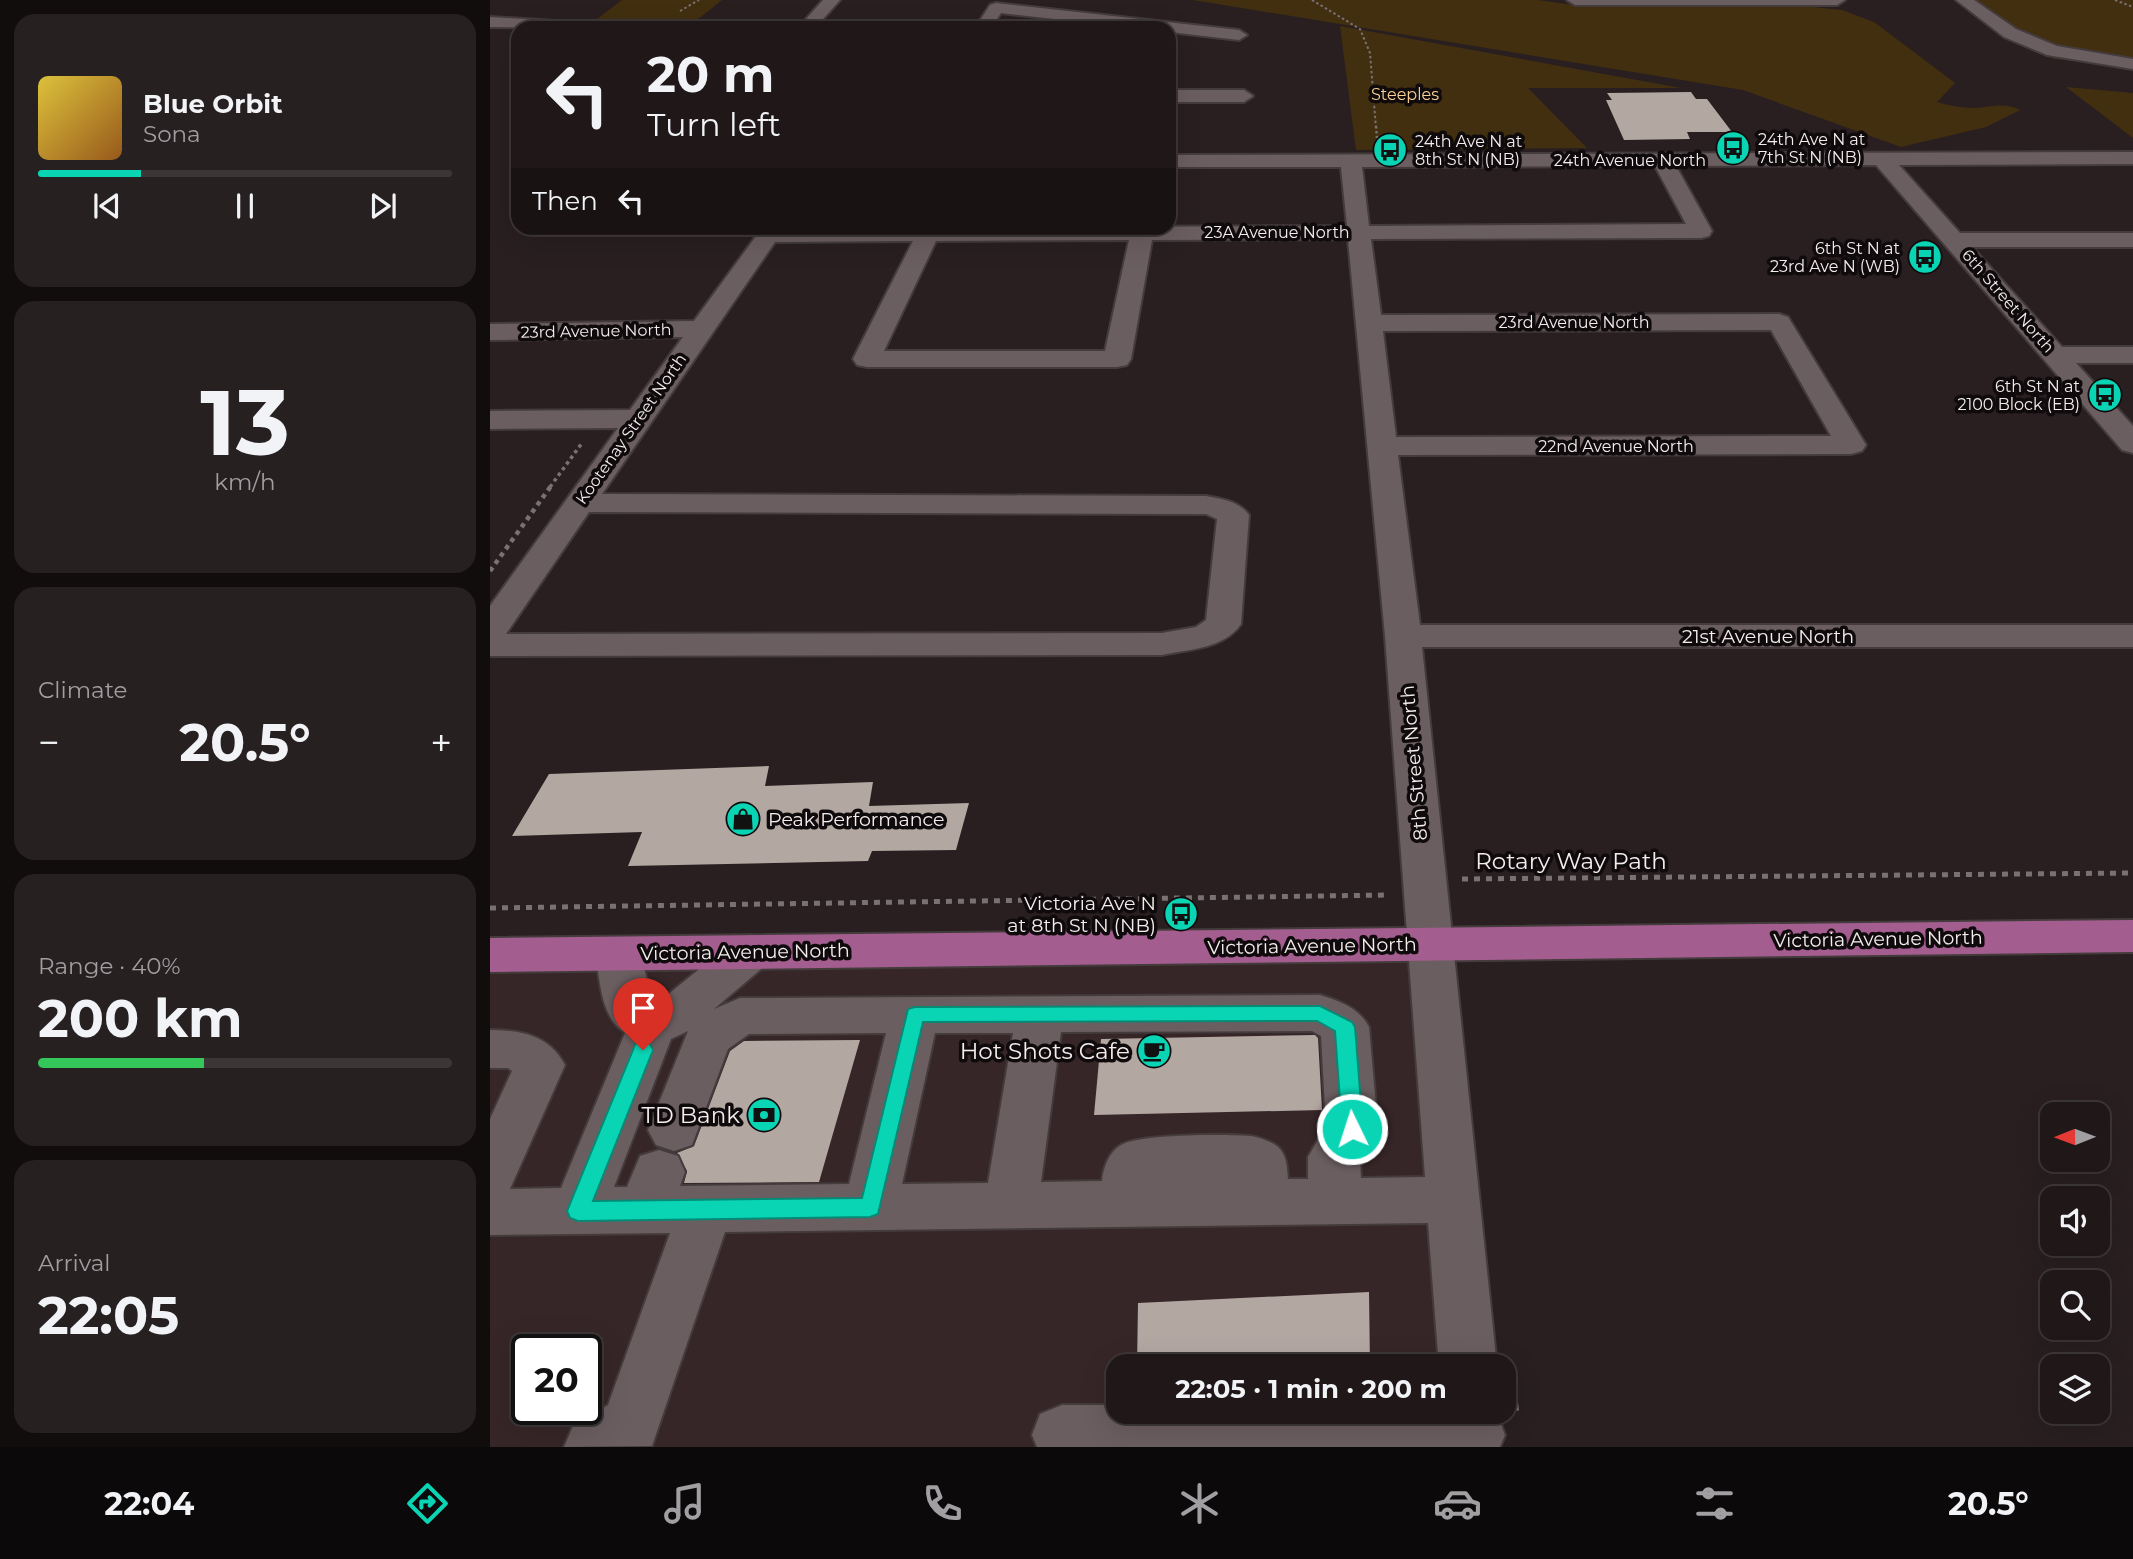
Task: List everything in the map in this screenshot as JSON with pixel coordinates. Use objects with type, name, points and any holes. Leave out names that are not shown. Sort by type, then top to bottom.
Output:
[{"type":"main road","name":"Victoria Avenue North","points":[[490,955],[2133,936]]},
{"type":"street","points":[[812,21],[832,0]]},
{"type":"street","points":[[1575,0],[1838,0]]},
{"type":"street","points":[[1964,0],[2010,33],[2053,51],[2133,64]]},
{"type":"street","points":[[988,21],[996,8],[1104,21]]},
{"type":"street","points":[[490,22],[511,23]]},
{"type":"street","points":[[1176,29],[1239,35]]},
{"type":"street","points":[[1176,96],[1244,96]]},
{"type":"street","name":"24th Avenue North","points":[[1176,162],[2133,158]]},
{"type":"street","name":"23A Avenue North","points":[[1176,233],[1701,231],[1662,159]]},
{"type":"street","name":"6th Street North","points":[[1882,159],[2133,444]]},
{"type":"street","name":"8th Street North","points":[[1365,161],[1359,232],[1403,636],[1426,895],[1445,944],[1453,1200],[1487,1354]]},
{"type":"street","name":"Kootenay Street North","points":[[494,618],[579,503],[768,235]]},
{"type":"street","points":[[928,235],[867,359],[1116,359],[1142,235]]},
{"type":"street","points":[[1955,240],[2133,240]]},
{"type":"street","name":"23rd Avenue North","points":[[1368,323],[1779,322],[1851,445]]},
{"type":"street","name":"23rd Avenue North","points":[[490,332],[702,329]]},
{"type":"street","points":[[2055,355],[2133,355]]},
{"type":"street","points":[[490,420],[638,419]]},
{"type":"street","name":"22nd Avenue North","points":[[1381,446],[1851,445]]},
{"type":"street","points":[[490,645],[1162,644],[1207,635],[1223,624],[1233,515],[1221,508],[1206,505],[579,503]]},
{"type":"street","name":"21st Avenue North","points":[[1403,636],[2133,636]]},
{"type":"street","points":[[578,1211],[652,1027],[673,1017],[751,952]]},
{"type":"street","points":[[618,954],[630,1012],[652,1027]]},
{"type":"street","points":[[490,1212],[578,1211],[659,1171],[708,1038],[740,1016],[1320,1013],[1345,1027],[1352,1129],[1334,1157],[1335,1201]]},
{"type":"street","points":[[870,1207],[915,1014]]},
{"type":"street","points":[[1011,1206],[1040,1014]]},
{"type":"street","points":[[490,1049],[517,1049],[540,1065],[490,1176]]},
{"type":"street","points":[[659,1171],[706,1209],[1453,1200]]},
{"type":"street","points":[[595,1447],[631,1425],[706,1209]]},
{"type":"street","points":[[1062,1435],[1485,1429]]},
{"type":"path","points":[[680,10],[699,0]]},
{"type":"path","points":[[1312,0],[1360,29],[1370,53],[1365,161]]},
{"type":"path","points":[[2115,0],[2133,8]]},
{"type":"path","name":"Rotary Way Path","points":[[1445,944],[1458,879],[2133,873]]},
{"type":"path","points":[[490,908],[1426,895]]},
{"type":"shaded area","points":[[1424,931],[1465,1354],[1106,1354],[1106,1424],[1240,1424],[1475,1447],[490,1447],[490,940]]},
{"type":"green space","points":[[622,0],[722,0],[696,21],[594,21]]},
{"type":"green space","points":[[1193,0],[1538,0],[1587,7],[1793,5],[1842,10],[1874,22],[1955,83],[1937,102],[1971,108],[2004,106],[2020,110],[1986,127],[1901,147],[1743,90]]},
{"type":"green space","points":[[1976,0],[2133,0],[2133,64],[2054,59]]},
{"type":"green space","name":"Steeples","points":[[1340,26],[1681,88],[1528,88],[1587,148],[1356,150]]},
{"type":"green space","points":[[2066,87],[2133,93],[2133,138]]},
{"type":"building","points":[[1691,92],[1696,99],[1707,99],[1732,132],[1687,132],[1690,139],[1624,140],[1606,100],[1612,100],[1607,93]]},
{"type":"building","name":"Peak Performance","points":[[769,766],[765,786],[873,782],[869,806],[969,803],[956,850],[872,851],[868,861],[628,866],[642,832],[512,836],[549,774]]},
{"type":"building","points":[[1315,1035],[1318,1038],[1322,1110],[1094,1115],[1101,1039]]},
{"type":"building","name":"TD Bank","points":[[860,1040],[819,1182],[684,1183],[687,1171],[677,1153],[694,1146],[730,1051],[744,1041]]},
{"type":"building","points":[[1369,1292],[1370,1354],[1137,1354],[1138,1303]]},
{"type":"place","name":"24th Ave N at 7th St N (NB)","points":[[1733,148]]},
{"type":"place","name":"24th Ave N at 8th St N (NB)","points":[[1390,150]]},
{"type":"place","name":"6th St N at 23rd Ave N (WB)","points":[[1925,257]]},
{"type":"place","name":"6th St N at 2100 Block (EB)","points":[[2105,395]]},
{"type":"place","name":"Peak Performance","points":[[743,819]]},
{"type":"place","name":"Victoria Ave N at 8th St N (NB)","points":[[1181,914]]},
{"type":"place","name":"Hot Shots Cafe","points":[[1154,1051]]},
{"type":"place","name":"TD Bank","points":[[764,1115]]},
{"type":"route","points":[[643,1050],[578,1211],[870,1207],[915,1014],[1320,1013],[1345,1027],[1352,1129]]}]
